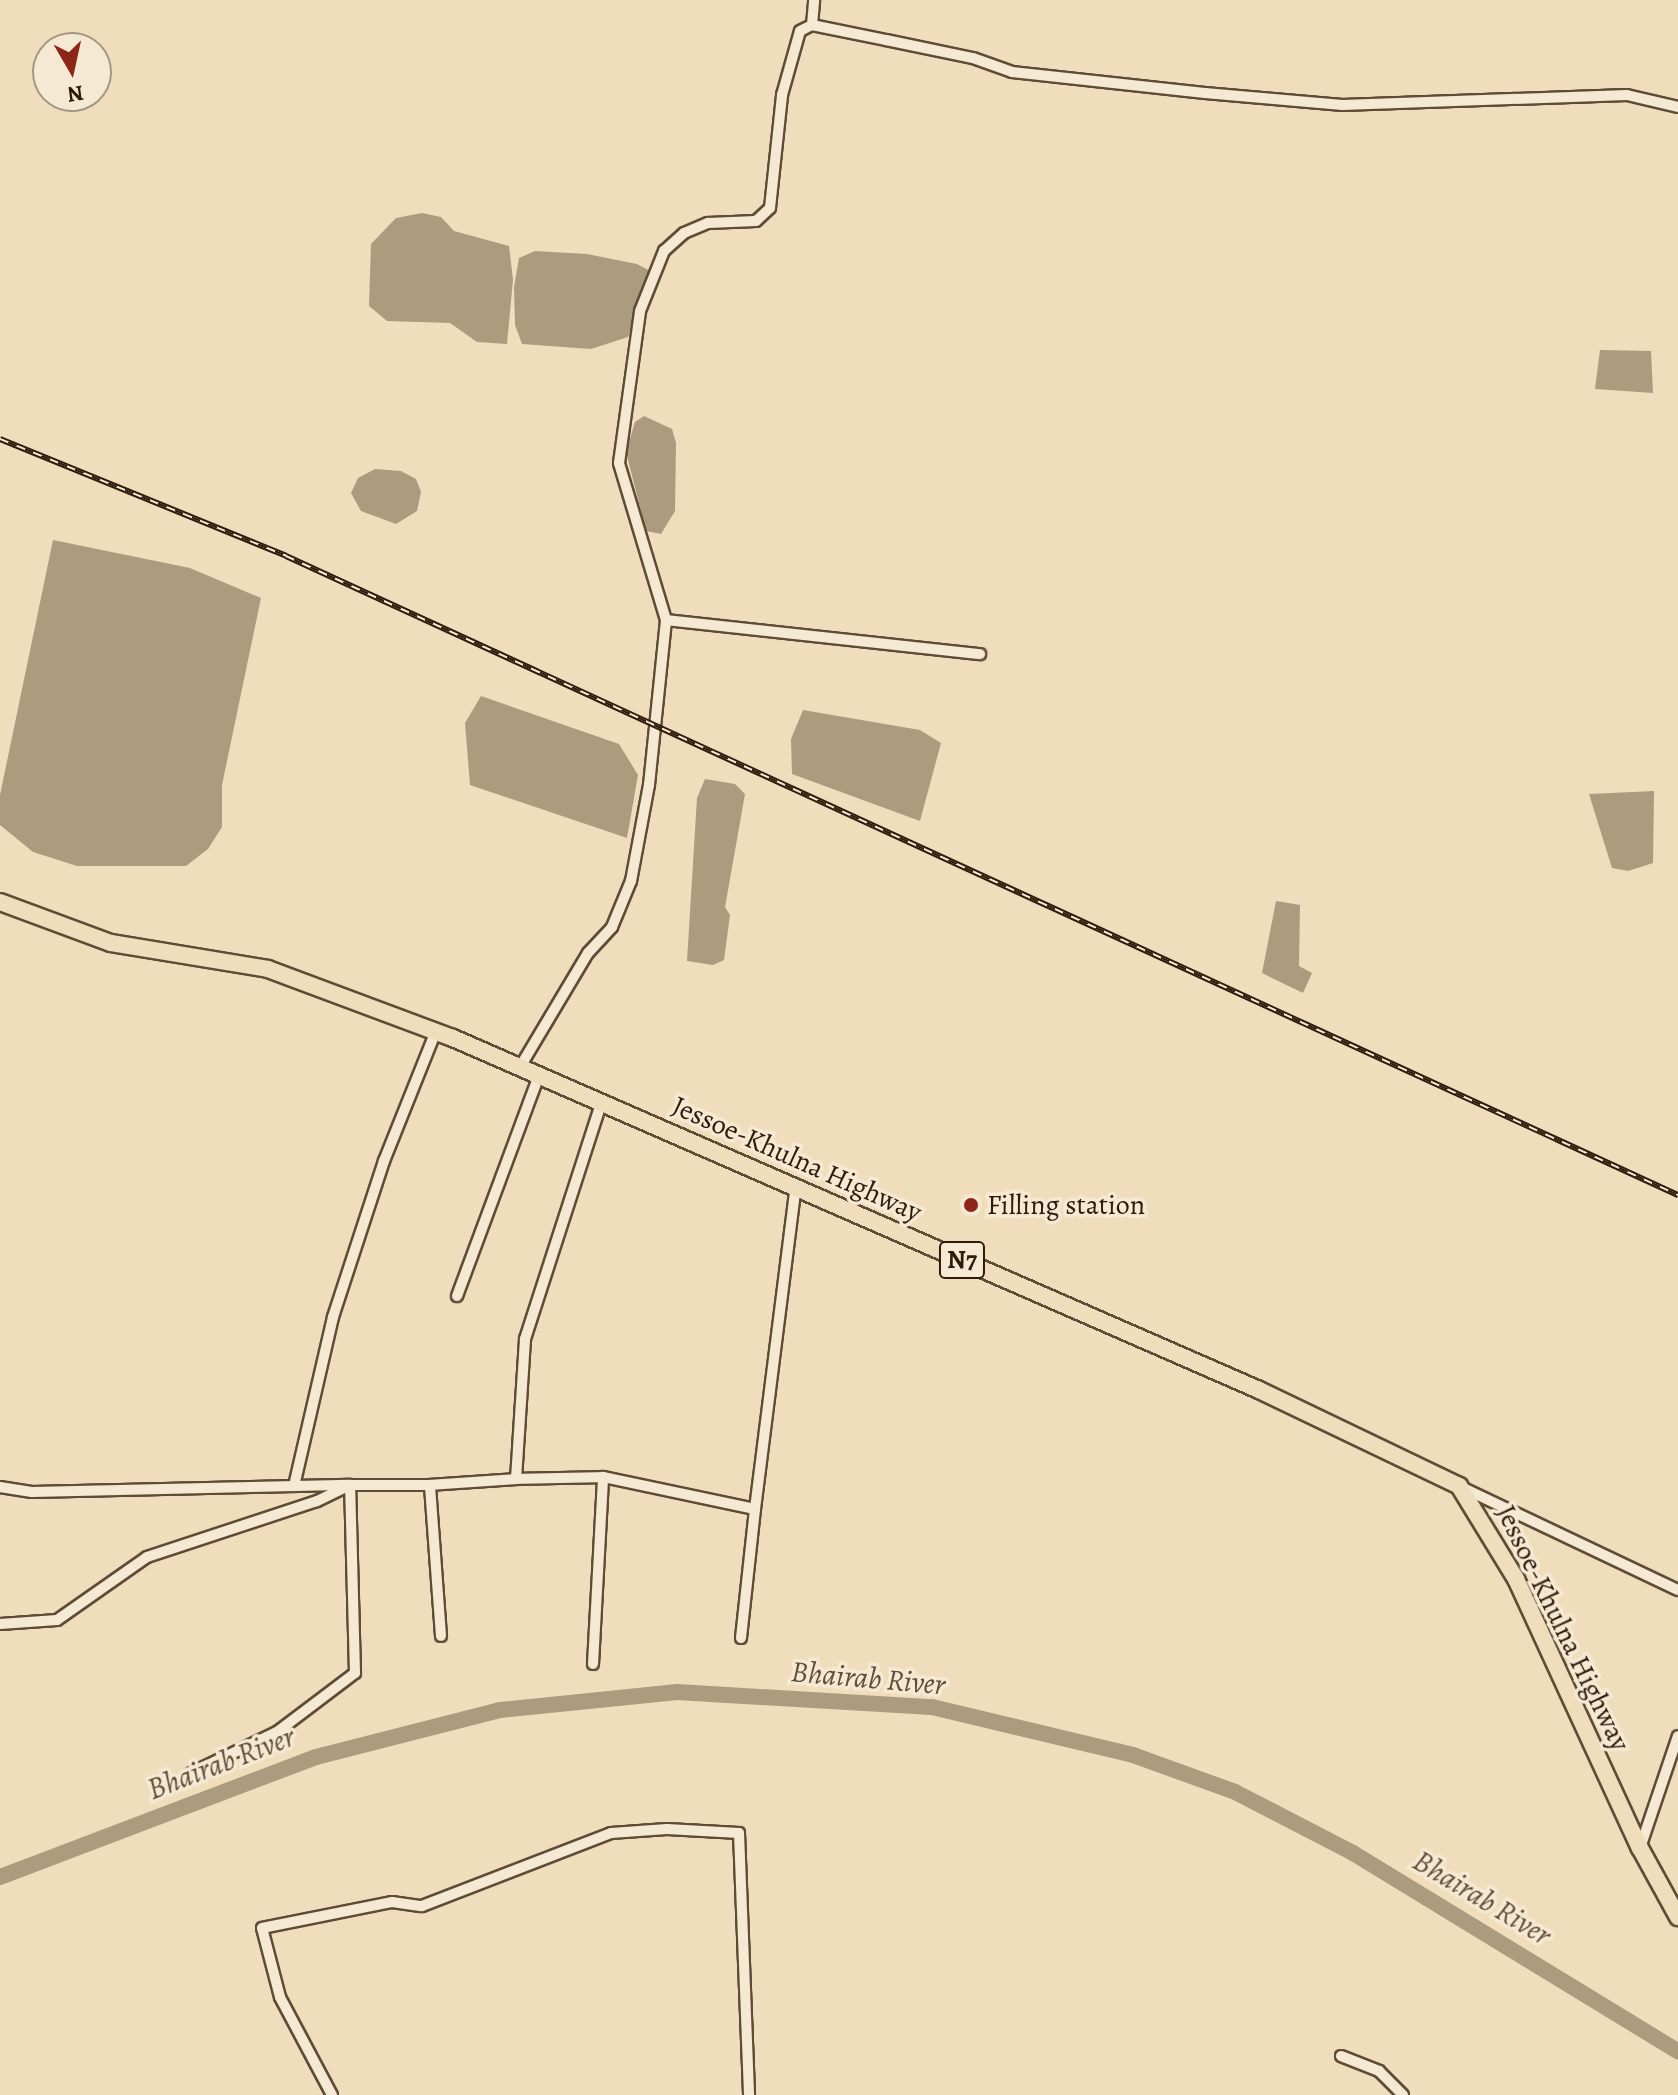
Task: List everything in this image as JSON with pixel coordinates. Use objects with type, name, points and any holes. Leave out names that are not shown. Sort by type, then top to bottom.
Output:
[{"type":"highway","name":"Jessoe-Khulna Highway","points":[[0,902],[111,943],[268,969],[436,1031],[796,1185],[1259,1390],[1459,1486],[1516,1579],[1640,1848],[1678,1917]]},
{"type":"street","points":[[812,25],[814,0]]},
{"type":"street","points":[[520,1067],[588,953],[612,927],[631,881],[649,785],[666,620],[619,463],[640,311],[664,251],[684,233],[708,223],[756,221],[770,208],[782,95],[800,31],[812,25],[973,58],[1012,72],[1342,105],[1627,95],[1678,107]]},
{"type":"street","points":[[666,620],[980,654]]},
{"type":"street","points":[[294,1486],[333,1317],[384,1161],[436,1031]]},
{"type":"street","points":[[457,1296],[539,1075]]},
{"type":"street","points":[[516,1479],[525,1339],[602,1101]]},
{"type":"street","points":[[741,1638],[796,1185]]},
{"type":"street","points":[[0,1487],[32,1492],[430,1485],[603,1477],[755,1509]]},
{"type":"street","points":[[593,1664],[603,1477]]},
{"type":"street","points":[[0,1624],[57,1620],[147,1557],[317,1501],[350,1485]]},
{"type":"street","points":[[191,1773],[277,1732],[355,1673],[350,1485]]},
{"type":"street","points":[[430,1485],[441,1636]]},
{"type":"street","points":[[1459,1486],[1678,1590]]},
{"type":"street","points":[[1640,1848],[1678,1736]]},
{"type":"street","points":[[332,2095],[280,1997],[262,1928],[392,1902],[422,1906],[611,1833],[667,1829],[739,1833],[749,2095]]},
{"type":"street","points":[[1341,2056],[1379,2071],[1403,2095]]},
{"type":"shaded area","points":[[422,213],[441,217],[454,231],[509,246],[513,280],[507,344],[477,342],[450,323],[387,321],[369,306],[371,244],[396,218]]},
{"type":"shaded area","points":[[535,251],[587,254],[637,264],[652,272],[628,337],[591,349],[522,344],[515,325],[514,287],[519,258]]},
{"type":"shaded area","points":[[1600,350],[1651,351],[1653,393],[1595,389]]},
{"type":"shaded area","points":[[644,416],[672,429],[676,443],[675,511],[661,534],[646,531],[626,452],[635,422]]},
{"type":"shaded area","points":[[375,469],[401,471],[416,479],[421,492],[417,511],[396,524],[361,511],[351,493],[358,478]]},
{"type":"shaded area","points":[[53,540],[190,568],[261,598],[222,785],[222,827],[208,849],[186,866],[77,866],[33,852],[0,825],[0,795]]},
{"type":"shaded area","points":[[481,696],[619,744],[638,775],[627,838],[470,785],[465,723]]},
{"type":"shaded area","points":[[803,710],[920,730],[941,743],[920,821],[792,774],[791,739]]},
{"type":"shaded area","points":[[705,779],[735,784],[745,794],[725,907],[730,915],[724,960],[713,965],[687,961],[697,798]]},
{"type":"shaded area","points":[[1654,791],[1653,863],[1628,871],[1612,868],[1589,794]]},
{"type":"shaded area","points":[[1276,901],[1300,905],[1299,966],[1312,973],[1303,993],[1262,973]]},
{"type":"waterway","name":"Bhairab River","points":[[0,1877],[316,1757],[500,1710],[677,1692],[932,1707],[1133,1755],[1235,1792],[1353,1853],[1678,2051]]},
{"type":"railway","points":[[0,439],[286,556],[1678,1195]]},
{"type":"place","name":"Filling station","points":[[971,1205]]}]
